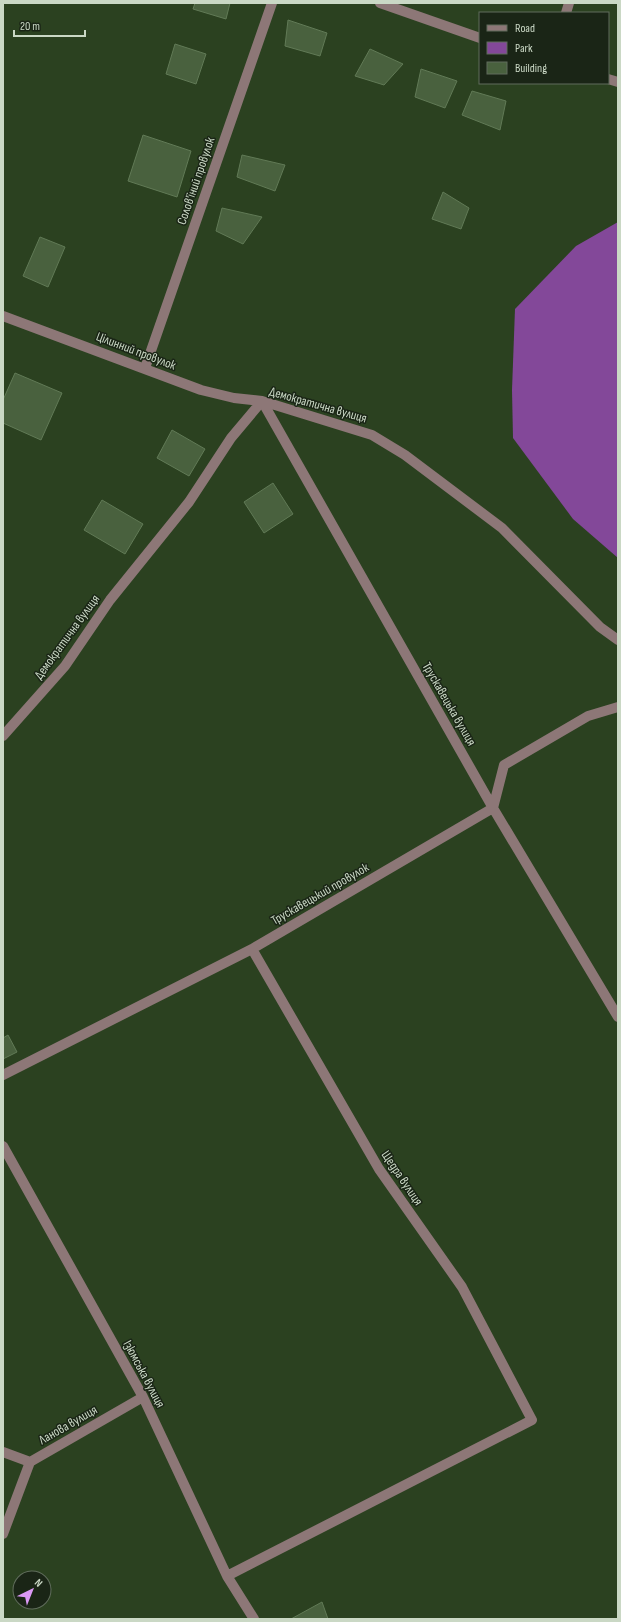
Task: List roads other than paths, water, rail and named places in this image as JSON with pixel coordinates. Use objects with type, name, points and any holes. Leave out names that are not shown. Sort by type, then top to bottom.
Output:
[{"type":"street","name":"Солов'їний провулок","points":[[145,368],[272,3]]},
{"type":"street","points":[[380,3],[479,38]]},
{"type":"street","name":"Цілинний провулок","points":[[3,316],[201,390],[234,398],[262,401]]},
{"type":"street","name":"Демократична вулиця","points":[[3,736],[65,666],[110,600],[189,502],[231,438],[262,401],[372,435],[405,455],[502,528],[600,627],[618,640]]},
{"type":"street","name":"Трускавецька вулиця","points":[[262,401],[493,808],[618,1018]]},
{"type":"street","points":[[493,808],[504,765],[588,716],[618,707]]},
{"type":"street","name":"Трускавецький провулок","points":[[3,1075],[252,949],[493,808]]},
{"type":"street","name":"Щедра вулиця","points":[[227,1576],[532,1420],[462,1288],[379,1169],[252,949]]},
{"type":"street","name":"Ізюмська вулиця","points":[[3,1146],[143,1397],[227,1576],[254,1619]]},
{"type":"street","name":"Ланова вулиця","points":[[30,1462],[143,1397]]},
{"type":"street","points":[[3,1452],[30,1462],[3,1534]]}]
